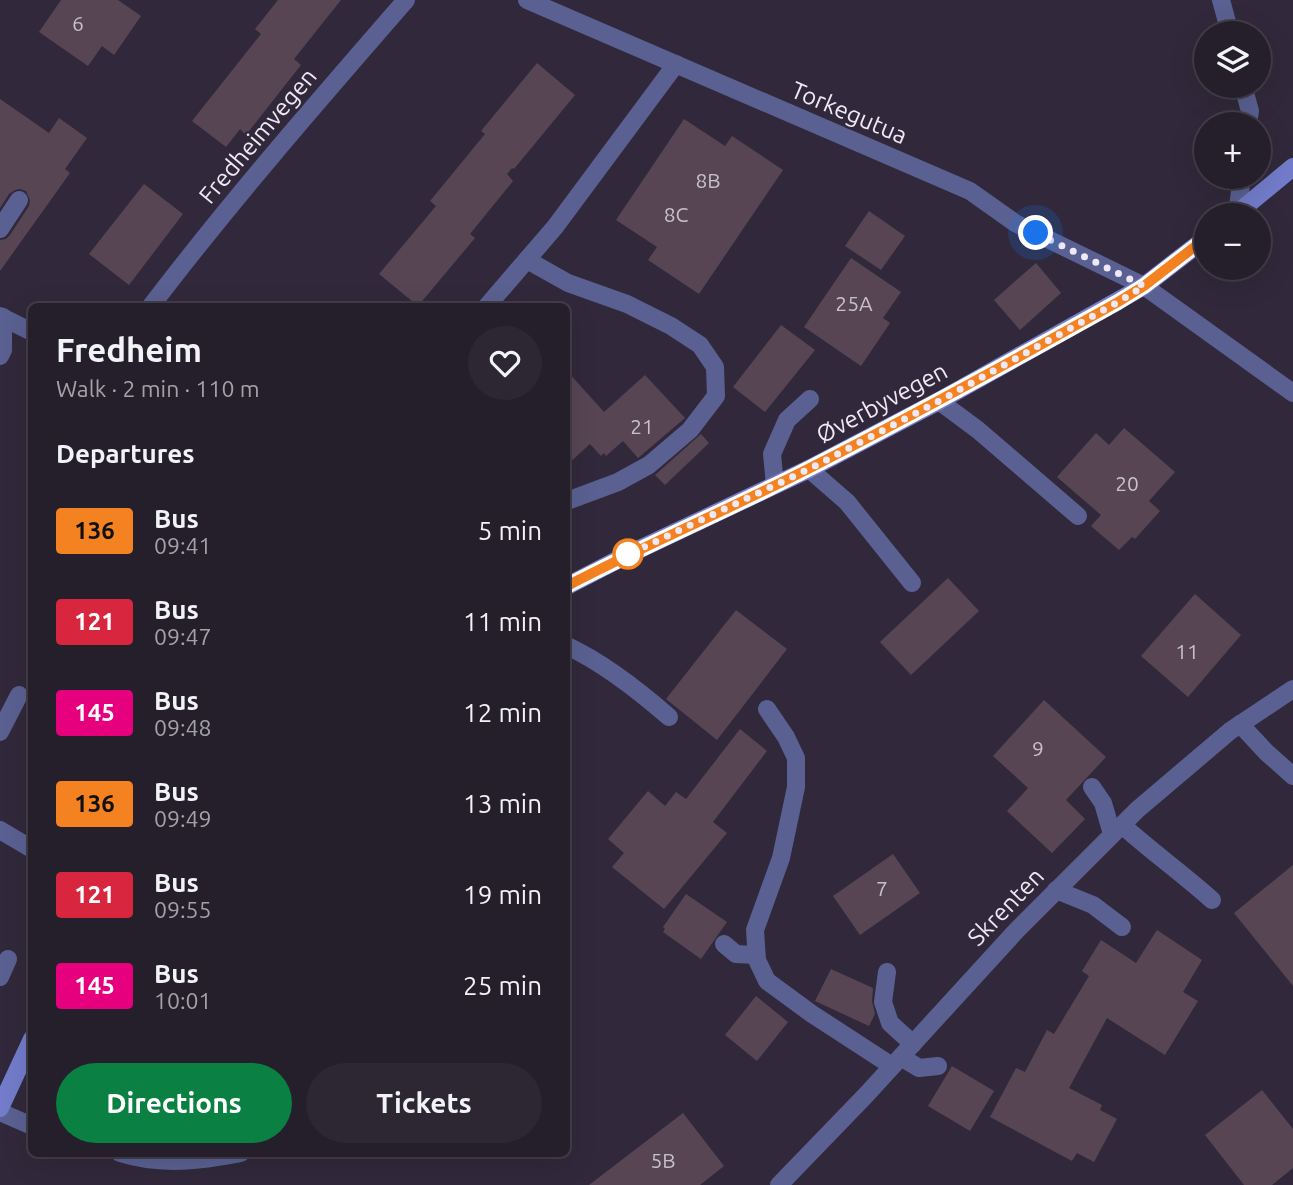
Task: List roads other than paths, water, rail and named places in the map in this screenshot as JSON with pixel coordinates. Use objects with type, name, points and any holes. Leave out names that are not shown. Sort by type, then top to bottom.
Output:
[{"type":"main road","points":[[1249,203],[1293,167]]},
{"type":"main road","name":"Øverbyvegen","points":[[570,584],[809,469],[939,401],[1144,286],[1194,247]]},
{"type":"main road","points":[[0,1110],[5,1081],[28,1045]]},
{"type":"street","name":"Fredheimvegen","points":[[152,303],[406,0]]},
{"type":"street","name":"Torkegutua","points":[[527,0],[970,191],[1015,223],[1144,286],[1293,393]]},
{"type":"street","points":[[1221,0],[1227,21]]},
{"type":"street","points":[[490,303],[555,227],[676,64]]},
{"type":"street","points":[[0,229],[19,200]]},
{"type":"street","points":[[527,260],[568,282],[627,304],[671,326],[700,345],[715,367],[716,396],[690,430],[649,465],[618,482],[570,500]]},
{"type":"street","points":[[0,356],[3,350],[1,317],[28,330]]},
{"type":"street","points":[[775,485],[772,454],[787,420],[810,399]]},
{"type":"street","points":[[939,401],[978,430],[1077,516]]},
{"type":"street","points":[[809,469],[847,502],[912,583]]},
{"type":"street","points":[[570,647],[584,653],[640,691],[669,717]]},
{"type":"street","name":"Skrenten","points":[[785,1183],[1016,931],[1117,829],[1230,731],[1293,689]]},
{"type":"street","points":[[0,732],[19,695]]},
{"type":"street","points":[[767,709],[796,758],[796,788],[781,858],[755,930],[757,960],[767,981],[812,1014],[902,1056],[919,1068],[938,1066]]},
{"type":"street","points":[[1240,724],[1293,776]]},
{"type":"street","points":[[1092,787],[1117,829],[1153,852],[1212,900]]},
{"type":"street","points":[[0,830],[28,847]]},
{"type":"street","points":[[1056,890],[1093,905],[1122,926]]},
{"type":"street","points":[[724,944],[736,954],[757,954]]},
{"type":"street","points":[[0,977],[8,959]]},
{"type":"street","points":[[887,972],[883,1002],[902,1056]]},
{"type":"street","points":[[0,1110],[28,1124]]},
{"type":"street","points":[[131,1157],[168,1163],[212,1157]]}]
